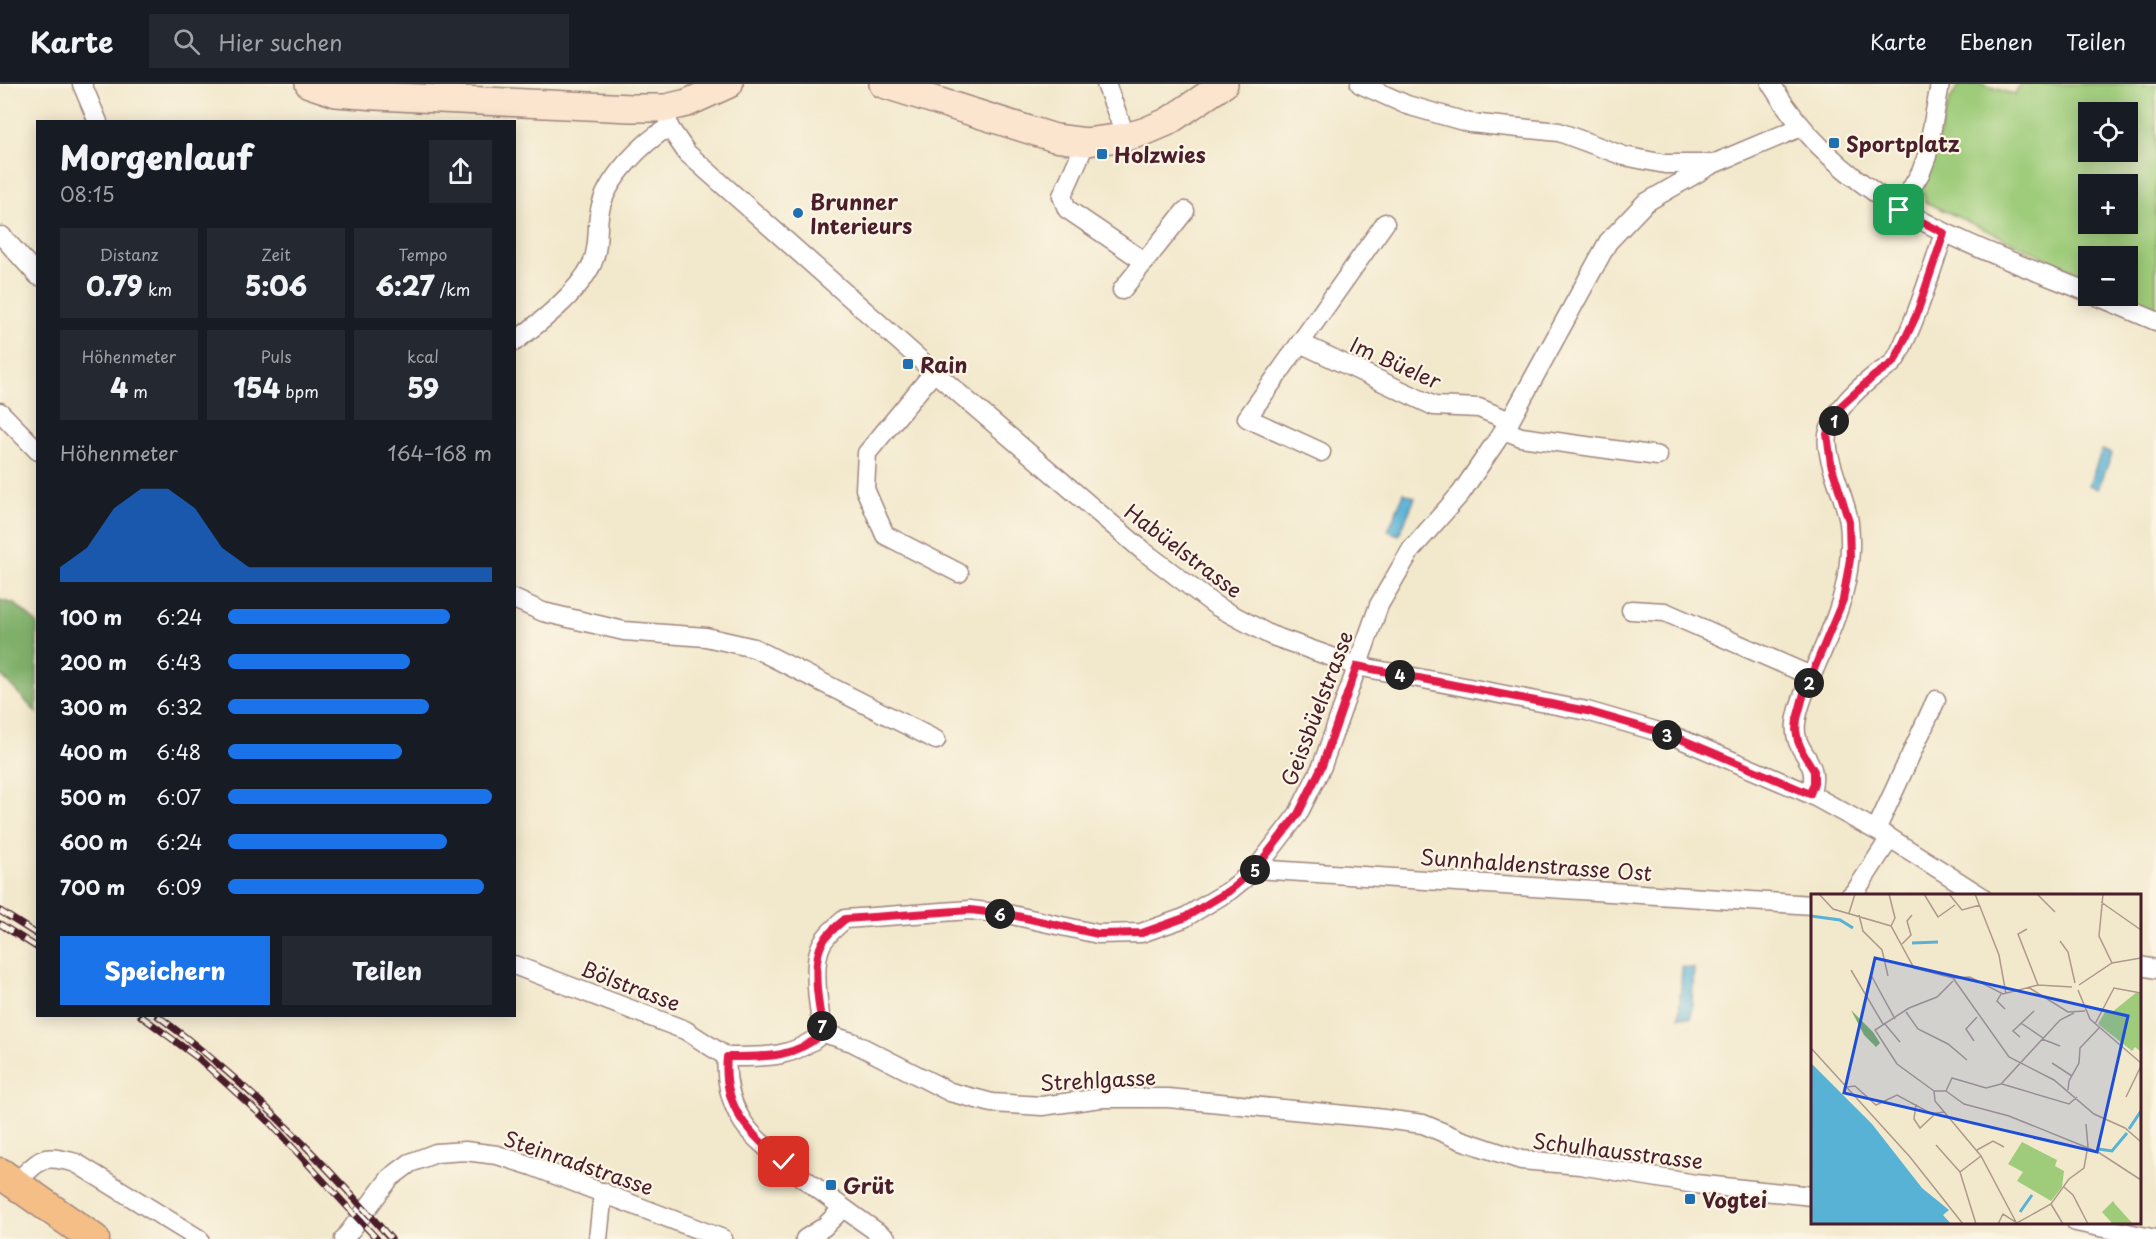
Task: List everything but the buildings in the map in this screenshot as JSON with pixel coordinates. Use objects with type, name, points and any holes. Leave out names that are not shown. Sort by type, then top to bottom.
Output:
[{"type":"main road","points":[[7,1178],[94,1239]]},
{"type":"street","points":[[82,84],[97,120]]},
{"type":"street","points":[[309,84],[336,93],[376,96],[631,108],[668,118]]},
{"type":"street","points":[[516,340],[573,291],[585,276],[598,245],[600,210],[606,194],[631,158],[668,118],[687,103],[729,84]]},
{"type":"street","points":[[883,84],[1055,138],[1086,142],[1126,137],[1167,122],[1224,84]]},
{"type":"street","points":[[1106,84],[1126,137]]},
{"type":"street","points":[[1360,84],[1407,105],[1470,123],[1559,132],[1624,156],[1665,164],[1713,164]]},
{"type":"street","points":[[1771,84],[1801,127],[1853,178],[1899,210],[1944,233],[2078,288]]},
{"type":"street","points":[[1899,210],[1927,156],[1940,84]]},
{"type":"street","name":"Habüelstrasse","points":[[668,118],[687,153],[934,372],[1142,550],[1216,606],[1270,636],[1357,666],[1587,711],[1676,737],[1810,794],[1883,834],[1978,894]]},
{"type":"street","name":"Geissbüelstrasse","points":[[824,1033],[818,1008],[817,964],[820,947],[830,932],[845,919],[970,910],[1012,915],[1098,934],[1142,933],[1184,918],[1229,891],[1256,868],[1298,814],[1322,766],[1379,605],[1411,550],[1461,493],[1507,425],[1608,242],[1645,203],[1713,164],[1801,127]]},
{"type":"street","points":[[1086,142],[1062,196],[1068,208],[1145,262]]},
{"type":"street","points":[[1122,290],[1185,211]]},
{"type":"street","points":[[1321,453],[1247,418],[1385,223]]},
{"type":"street","points":[[1810,794],[1814,783],[1814,771],[1803,753],[1796,730],[1797,719],[1811,676],[1843,600],[1850,559],[1849,521],[1831,464],[1827,434],[1842,405],[1874,376],[1894,362],[1916,316],[1944,233]]},
{"type":"street","points":[[2,236],[36,274]]},
{"type":"street","points":[[2121,306],[2156,321]]},
{"type":"street","name":"Im Büeler","points":[[1300,343],[1434,406],[1479,408],[1507,425]]},
{"type":"street","points":[[934,372],[867,453],[865,489],[885,535],[959,573]]},
{"type":"street","points":[[0,412],[36,450]]},
{"type":"street","points":[[1507,425],[1521,437],[1658,456]]},
{"type":"street","points":[[516,600],[543,612],[624,631],[706,637],[754,648],[936,740]]},
{"type":"street","points":[[1631,610],[1665,612],[1811,676]]},
{"type":"street","points":[[1852,894],[1857,889],[1883,834],[1936,700]]},
{"type":"street","name":"Sunnhaldenstrasse Ost","points":[[1256,868],[1811,905]]},
{"type":"street","name":"Bölstrasse","points":[[516,966],[685,1030],[727,1057]]},
{"type":"street","points":[[2141,966],[2156,969]]},
{"type":"street","points":[[824,1033],[793,1053],[777,1056],[727,1057],[727,1081],[735,1108],[751,1133],[842,1209],[887,1239]]},
{"type":"street","name":"Strehlgasse","points":[[824,1033],[852,1042],[950,1092],[992,1103],[1042,1106],[1101,1098],[1168,1098],[1423,1124]]},
{"type":"street","name":"Schulhausstrasse","points":[[1423,1124],[1461,1140],[1521,1160],[1580,1165],[1695,1184],[1811,1196]]},
{"type":"street","name":"Steinradstrasse","points":[[344,1239],[390,1178],[410,1163],[436,1153],[465,1151],[497,1155],[603,1192],[723,1239]]},
{"type":"street","points":[[7,1178],[46,1158],[54,1157],[76,1162],[199,1239]]},
{"type":"street","points":[[598,1239],[603,1192]]},
{"type":"street","points":[[805,1239],[824,1227],[842,1209]]},
{"type":"street","points":[[2085,1224],[2156,1239]]},
{"type":"green space","points":[[1961,84],[1982,84],[2015,95],[2020,84],[2156,84],[2156,309],[2138,300],[2138,246],[2078,246],[2078,272],[1925,202],[1923,188],[1950,99]]},
{"type":"green space","points":[[0,600],[15,604],[36,622],[36,712],[0,674]]},
{"type":"water","points":[[2102,450],[2112,454],[2098,489],[2089,485]]},
{"type":"water","points":[[1404,493],[1415,498],[1399,535],[1388,531]]},
{"type":"water","points":[[1682,967],[1694,968],[1691,1018],[1679,1017]]},
{"type":"railway","points":[[0,911],[36,934]]},
{"type":"railway","points":[[0,924],[36,947]]},
{"type":"railway","points":[[142,1017],[198,1058],[271,1124],[377,1239]]},
{"type":"railway","points":[[159,1017],[222,1067],[281,1121],[391,1239]]},
{"type":"place","name":"Sportplatz","points":[[1834,143]]},
{"type":"place","name":"Holzwies","points":[[1102,154]]},
{"type":"place","name":"Brunner Interieurs","points":[[798,213]]},
{"type":"place","name":"Rain","points":[[908,364]]},
{"type":"place","name":"Grüt","points":[[831,1185]]},
{"type":"place","name":"Vogtei","points":[[1690,1199]]},
{"type":"route","points":[[784,1162],[751,1133],[741,1120],[727,1081],[727,1057],[777,1056],[793,1053],[824,1033],[818,1008],[817,964],[820,947],[830,932],[845,919],[970,910],[1012,915],[1098,934],[1142,933],[1184,918],[1229,891],[1256,868],[1298,814],[1322,766],[1357,666],[1587,711],[1676,737],[1810,794],[1814,783],[1814,771],[1798,741],[1797,719],[1804,693],[1843,600],[1850,559],[1849,521],[1831,464],[1827,434],[1842,405],[1874,376],[1894,362],[1916,316],[1944,233],[1899,210]]}]
